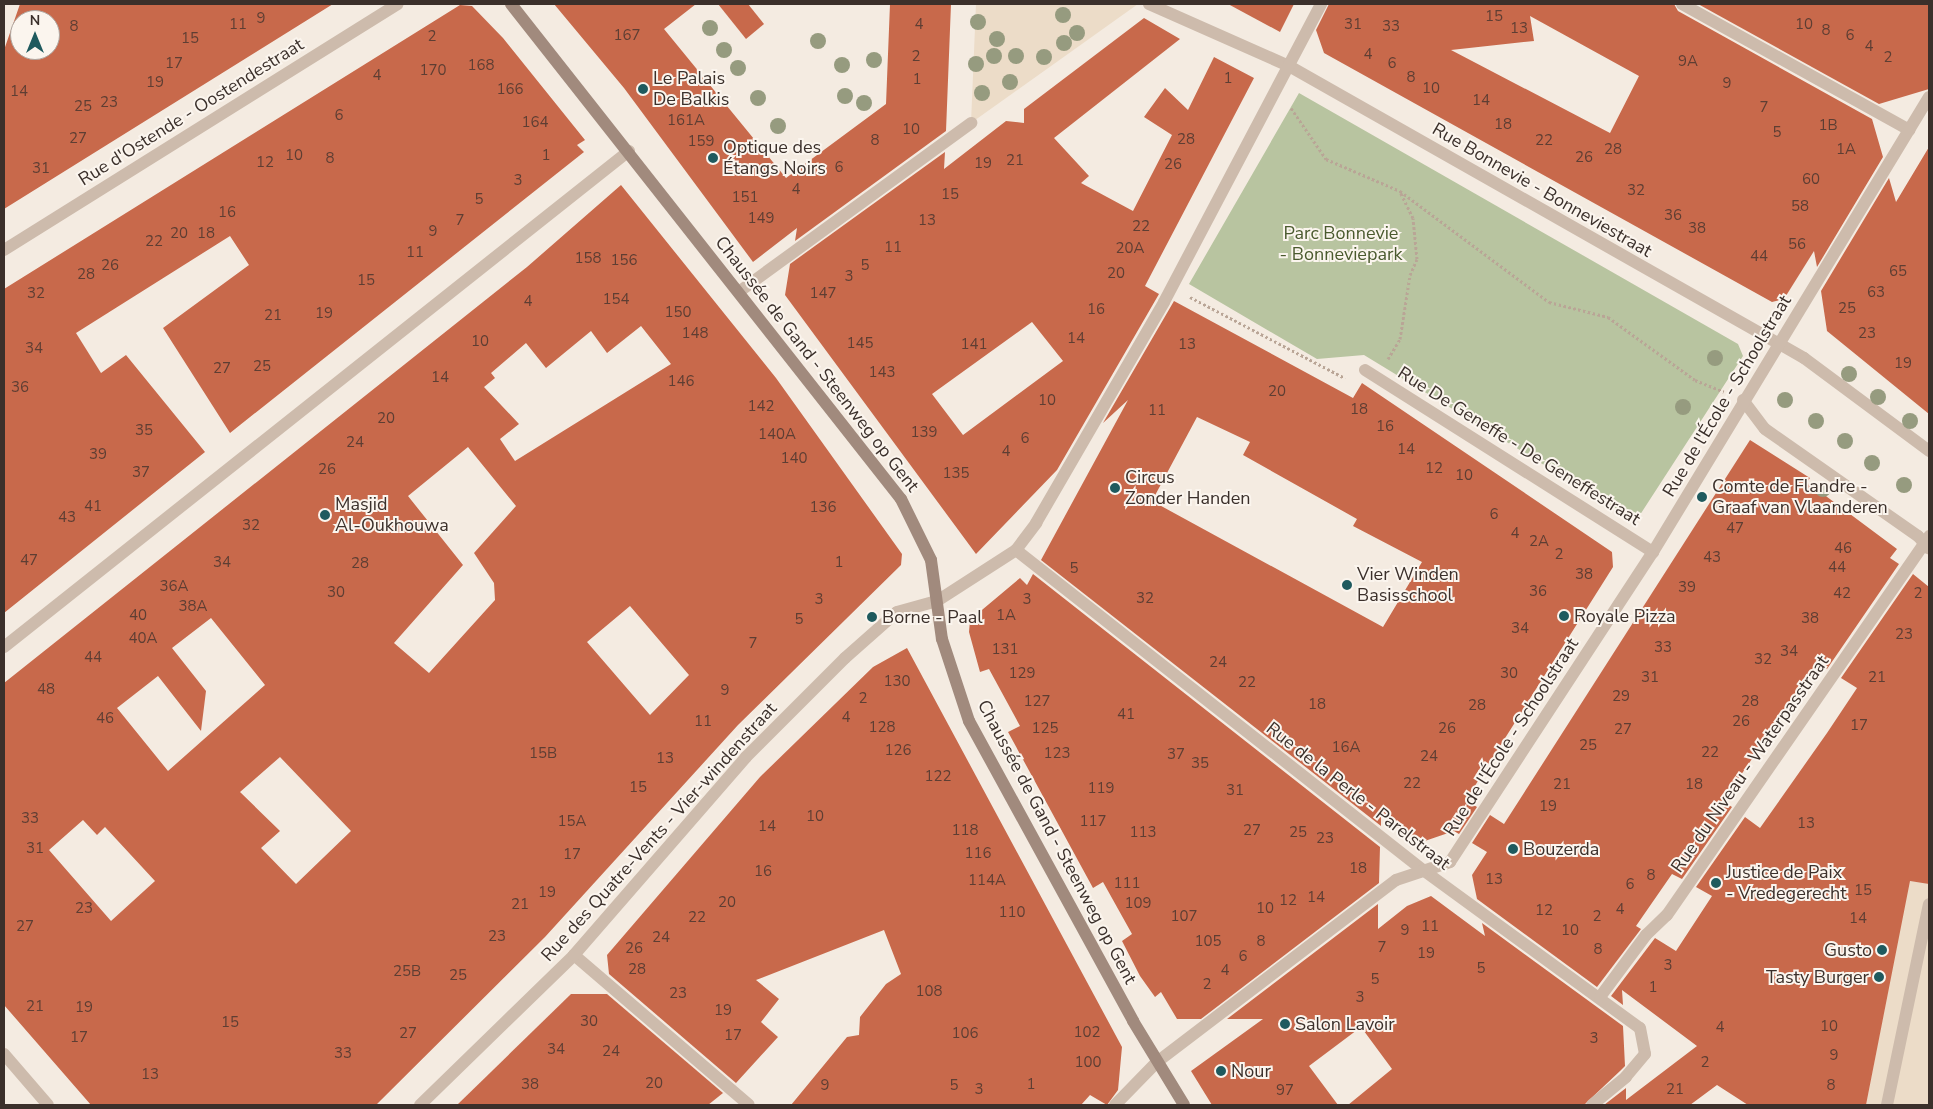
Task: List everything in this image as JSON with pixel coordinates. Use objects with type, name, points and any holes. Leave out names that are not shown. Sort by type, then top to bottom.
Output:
[{"type":"street","name":"Rue d'Ostende - Oostendestraat","points":[[4,250],[397,4]]},
{"type":"street","name":"Chaussée de Gand - Steenweg op Gent","points":[[511,4],[740,291],[901,499],[931,560],[942,639],[969,721],[1157,1062],[1184,1105]]},
{"type":"street","name":"Rue Bonnevie - Bonneviestraat","points":[[1149,4],[1289,66],[1778,345],[1804,358],[1929,451]]},
{"type":"street","points":[[1016,550],[1036,523],[1172,286],[1321,4]]},
{"type":"street","points":[[1682,4],[1909,130]]},
{"type":"street","name":"Rue de l'École - Schoolstraat","points":[[1115,1105],[1157,1062],[1396,880],[1450,862],[1653,552],[1743,400],[1929,97]]},
{"type":"street","points":[[740,291],[971,123]]},
{"type":"street","points":[[4,647],[629,152]]},
{"type":"street","name":"Rue De Geneffe - De Geneffestraat","points":[[1365,370],[1653,552]]},
{"type":"street","points":[[1743,400],[1765,429],[1927,543]]},
{"type":"street","name":"Rue du Niveau - Waterpasstraat","points":[[1600,997],[1646,935],[1667,916],[1927,543]]},
{"type":"street","name":"Rue des Quatre-Vents - Vier-windenstraat","points":[[420,1105],[574,955],[746,757],[846,658],[897,612],[937,601],[1016,550]]},
{"type":"street","name":"Rue de la Perle - Parelstraat","points":[[1016,550],[1423,870],[1600,997],[1640,1028],[1644,1041],[1644,1054],[1626,1077],[1592,1105]]},
{"type":"street","points":[[1887,1105],[1929,904]]},
{"type":"street","points":[[574,955],[749,1105]]},
{"type":"street","points":[[4,1054],[48,1105]]},
{"type":"path","points":[[1291,110],[1326,159],[1400,191],[1549,302],[1608,317],[1695,380],[1743,400]]},
{"type":"path","points":[[1377,377],[1400,339],[1410,275],[1418,259],[1413,218],[1400,191]]},
{"type":"path","points":[[1172,286],[1344,379],[1354,359],[1365,370]]},
{"type":"green space","name":"Parc Bonnevie - Bonneviepark","points":[[1299,93],[1738,344],[1743,356],[1636,521],[1364,355],[1317,359],[1189,284]]},
{"type":"shaded area","points":[[976,4],[1138,4],[971,123]]},
{"type":"shaded area","points":[[1909,881],[1929,883],[1929,1105],[1866,1105]]},
{"type":"building","points":[[20,4],[333,4],[4,209],[4,50],[10,33],[10,60],[60,60],[60,10],[18,10]]},
{"type":"building","points":[[554,4],[696,4],[664,29],[786,178],[886,104],[890,4],[951,4],[946,131],[795,241],[797,228],[753,262],[624,88]]},
{"type":"building","points":[[718,4],[748,4],[764,24],[746,39]]},
{"type":"building","points":[[1228,4],[1294,4],[1280,32]]},
{"type":"building","points":[[1329,4],[1674,4],[1678,11],[1872,119],[1883,157],[1817,267],[1814,251],[1784,299],[1772,302],[1324,53],[1316,30]],"holes":[[[1530,16],[1639,76],[1610,133],[1451,50],[1534,41]]]},
{"type":"building","points":[[1698,4],[1929,4],[1929,89],[1879,104]]},
{"type":"building","points":[[460,5],[472,6],[503,38],[585,140],[577,145],[584,152],[230,433],[163,328],[249,265],[230,236],[76,333],[101,373],[126,355],[205,452],[4,613],[4,289]]},
{"type":"building","points":[[1144,18],[1180,39],[1054,138],[1089,176],[1081,183],[1133,211],[1172,135],[1144,117],[1165,88],[1188,110],[1214,57],[1254,78],[1145,286],[1159,294],[1057,470],[976,554],[785,295],[790,264],[945,152],[944,169],[1006,121],[1024,123],[1024,109]],"holes":[[[1032,322],[1063,361],[963,435],[932,394]]]},
{"type":"building","points":[[1929,147],[1929,414],[1827,331],[1821,291],[1889,178],[1896,202]]},
{"type":"building","points":[[621,185],[776,378],[902,554],[901,565],[738,725],[545,937],[376,1105],[91,1105],[4,1005],[4,683],[527,267]],"holes":[[[641,326],[671,364],[515,461],[500,439],[519,424],[484,387],[495,378],[491,373],[526,343],[546,368],[591,331],[607,353]],[[468,447],[516,506],[474,553],[494,583],[495,600],[429,673],[394,643],[463,565],[408,496]],[[630,606],[689,675],[650,715],[587,642]],[[211,618],[265,685],[168,771],[117,708],[158,676],[201,731],[206,691],[172,648]],[[280,757],[351,831],[296,884],[261,848],[280,831],[240,792]],[[83,820],[97,835],[105,827],[155,881],[111,921],[49,850]]]},
{"type":"building","points":[[1174,301],[1353,398],[1362,383],[1612,552],[1613,567],[1466,800],[1477,807],[1459,834],[1454,831],[1419,843],[1381,816],[1381,826],[1041,560],[1128,400],[1103,423]],"holes":[[[1197,417],[1250,442],[1243,455],[1357,519],[1353,526],[1422,562],[1383,627],[1152,501]]]},
{"type":"building","points":[[1750,440],[1810,478],[1807,482],[1897,549],[1890,558],[1899,564],[1827,669],[1818,663],[1723,801],[1732,807],[1682,879],[1672,874],[1636,926],[1641,929],[1597,987],[1477,899],[1472,875],[1487,852],[1472,843],[1490,815],[1504,824]]},
{"type":"building","points":[[1033,574],[1380,847],[1379,883],[1201,1019],[1177,1019],[1161,992],[1155,997],[1140,976],[1122,941],[1132,934],[1103,882],[1093,888],[1008,732],[1020,726],[989,669],[980,672],[969,632],[970,620],[1020,578],[1027,585]]},
{"type":"building","points":[[1913,574],[1929,587],[1929,884],[1910,881],[1866,1105],[1748,1105],[1717,1085],[1690,1105],[1604,1105],[1626,1088],[1626,1100],[1697,1046],[1622,990],[1623,1005],[1611,996],[1655,938],[1676,951],[1712,896],[1696,887],[1745,817],[1760,828],[1827,733],[1857,688],[1841,678]]},
{"type":"building","points":[[907,648],[1122,1047],[1118,1090],[1107,1105],[1090,1095],[1081,1105],[791,1105],[847,1037],[859,1035],[860,1017],[886,984],[901,974],[884,930],[756,980],[779,999],[761,1022],[778,1037],[736,1083],[609,974],[607,955],[760,777],[873,667]]},
{"type":"building","points":[[1431,896],[1485,936],[1482,923],[1623,1026],[1625,1066],[1584,1105],[1348,1105],[1392,1069],[1361,1027],[1309,1066],[1338,1105],[1212,1105],[1191,1071],[1263,1019],[1227,1019],[1378,904],[1378,929],[1407,906]]},
{"type":"building","points":[[571,994],[607,994],[723,1093],[708,1105],[457,1105]]},
{"type":"place","name":"Le Palais De Balkis","points":[[643,89]]},
{"type":"place","name":"Optique des Étangs Noirs","points":[[713,158]]},
{"type":"place","name":"Circus Zonder Handen","points":[[1115,488]]},
{"type":"place","name":"Comte de Flandre - Graaf van Vlaanderen","points":[[1702,497]]},
{"type":"place","name":"Masjid Al-Oukhouwa","points":[[325,515]]},
{"type":"place","name":"Vier Winden Basisschool","points":[[1347,585]]},
{"type":"place","name":"Royale Pizza","points":[[1564,616]]},
{"type":"place","name":"Borne - Paal","points":[[872,617]]},
{"type":"place","name":"Bouzerda","points":[[1513,849]]},
{"type":"place","name":"Justice de Paix - Vredegerecht","points":[[1716,883]]},
{"type":"place","name":"Gusto","points":[[1882,950]]},
{"type":"place","name":"Tasty Burger","points":[[1879,977]]},
{"type":"place","name":"Salon Lavoir","points":[[1285,1024]]},
{"type":"place","name":"Nour","points":[[1221,1071]]}]
